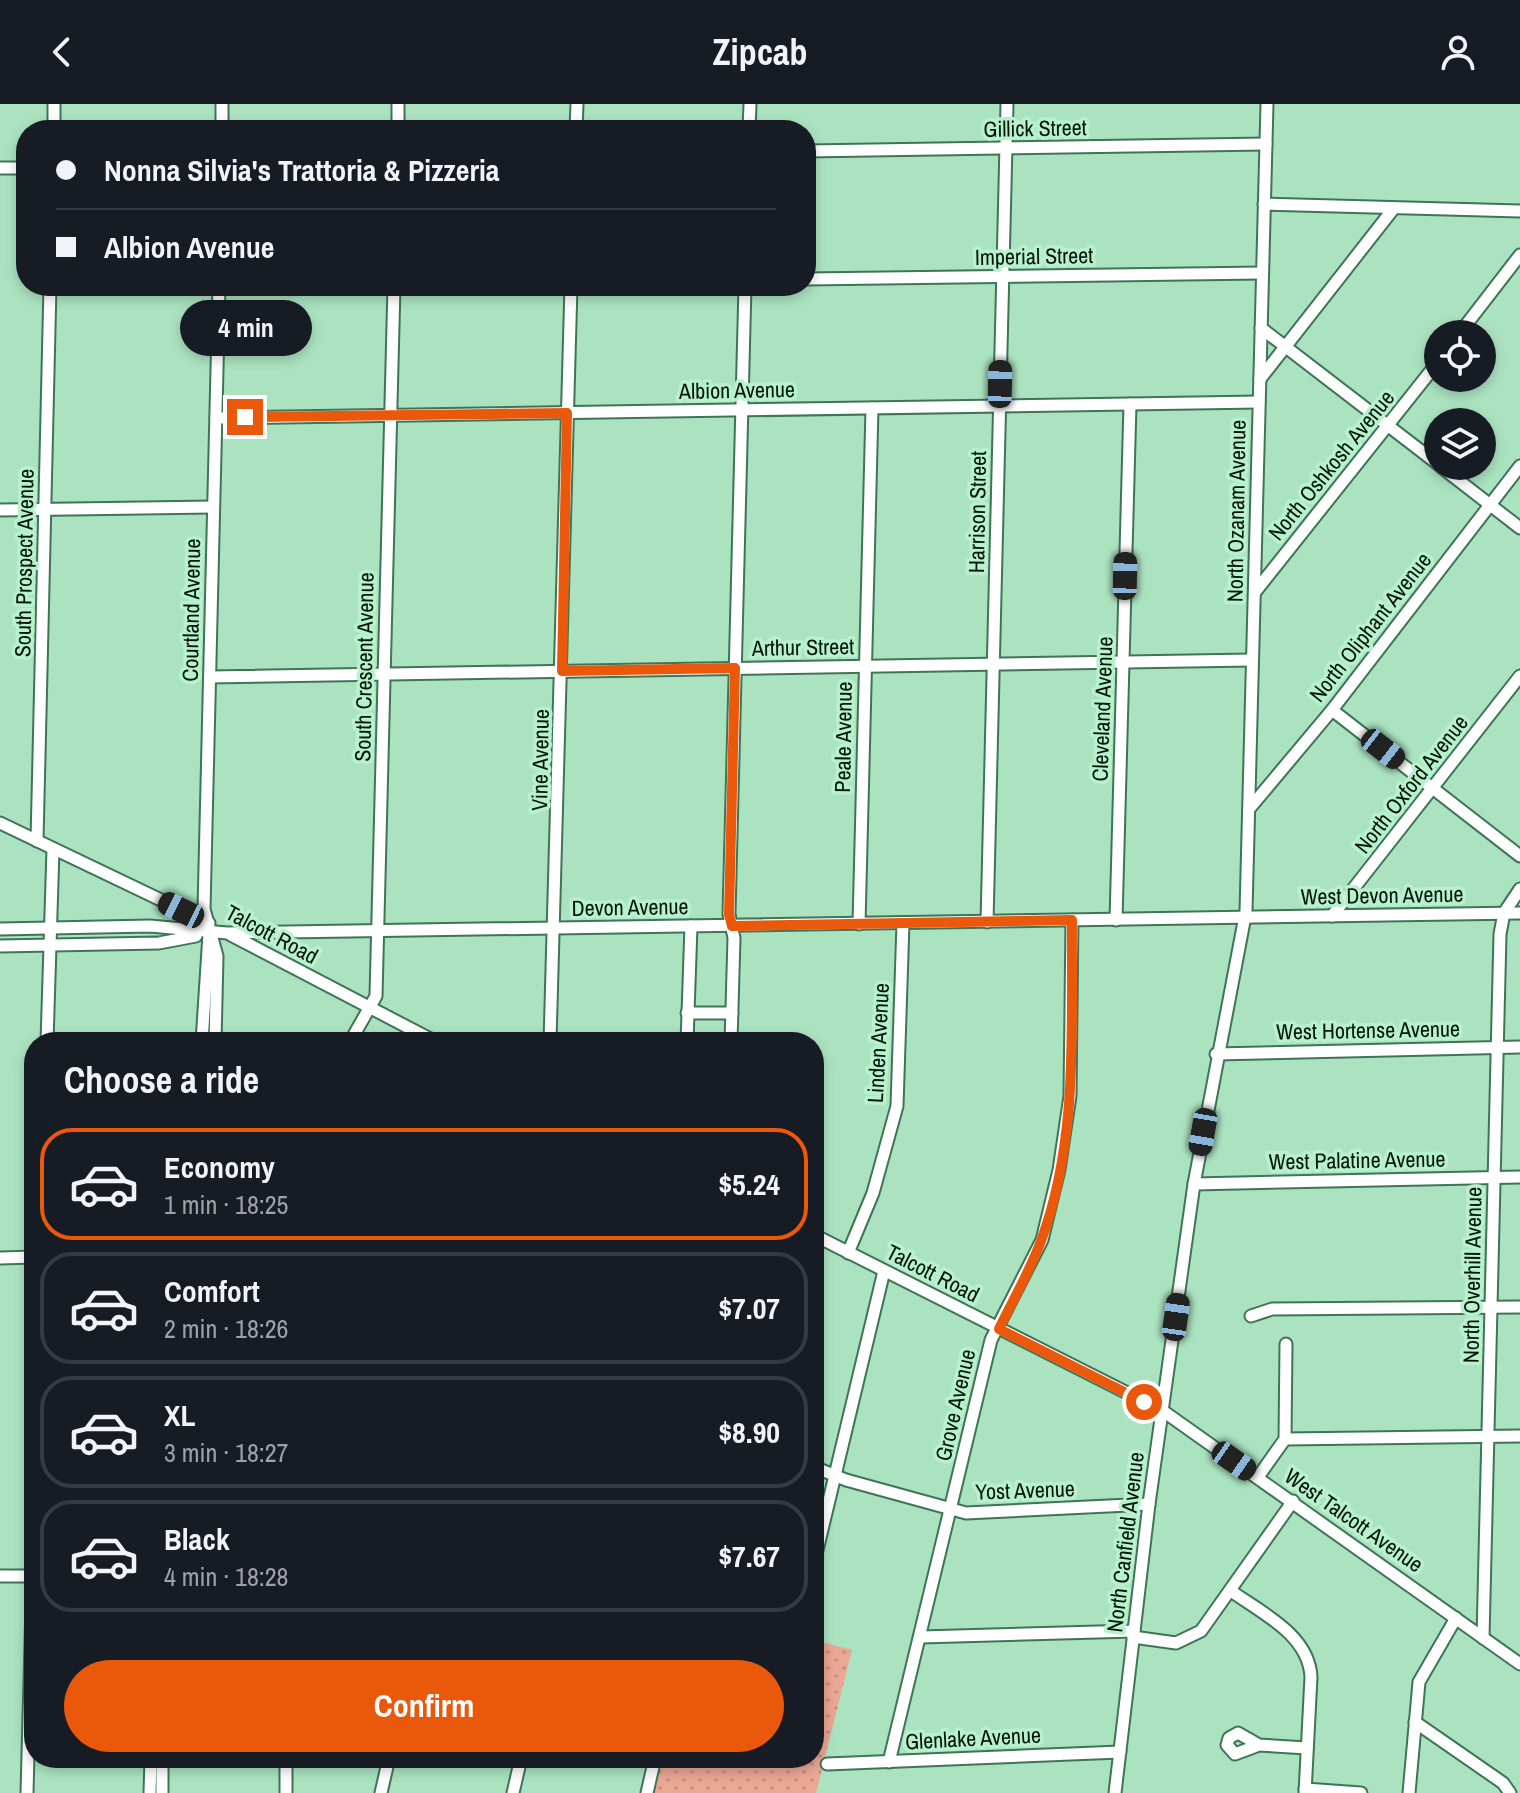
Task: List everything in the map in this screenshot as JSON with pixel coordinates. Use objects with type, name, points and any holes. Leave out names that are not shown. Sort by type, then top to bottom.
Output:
[{"type":"street","name":"Harrison Street","points":[[987,922],[1007,104]]},
{"type":"street","name":"North Ozanam Avenue","points":[[1244,918],[1267,104]]},
{"type":"street","name":"Gillick Street","points":[[816,151],[1266,144]]},
{"type":"street","points":[[1264,204],[1520,211]]},
{"type":"street","points":[[1260,380],[1394,208]]},
{"type":"street","points":[[1470,320],[1520,255]]},
{"type":"street","name":"Imperial Street","points":[[816,279],[1262,273]]},
{"type":"street","name":"South Prospect Avenue","points":[[37,841],[50,296]]},
{"type":"street","name":"Courtland Avenue","points":[[203,1032],[208,928],[219,296]]},
{"type":"street","name":"South Crescent Avenue","points":[[355,1032],[376,996],[394,296]]},
{"type":"street","name":"Vine Avenue","points":[[551,1032],[556,928],[571,296]]},
{"type":"street","points":[[731,1032],[732,926],[729,914],[745,296]]},
{"type":"street","points":[[1261,328],[1424,453]]},
{"type":"street","name":"North Oshkosh Avenue","points":[[1254,593],[1424,380]]},
{"type":"street","name":"Albion Avenue","points":[[216,418],[1259,402]]},
{"type":"street","name":"Cleveland Avenue","points":[[1116,920],[1130,404]]},
{"type":"street","name":"Peale Avenue","points":[[859,924],[872,408]]},
{"type":"street","name":"North Oliphant Avenue","points":[[1249,810],[1332,710],[1520,466]]},
{"type":"street","points":[[1458,480],[1520,528]]},
{"type":"street","points":[[0,510],[213,507]]},
{"type":"street","name":"Arthur Street","points":[[210,677],[1252,660]]},
{"type":"street","name":"North Oxford Avenue","points":[[1332,916],[1520,676]]},
{"type":"street","points":[[1332,710],[1520,856]]},
{"type":"street","name":"Talcott Road","points":[[0,823],[208,928]]},
{"type":"street","points":[[47,1032],[53,849]]},
{"type":"street","points":[[1504,913],[1520,889]]},
{"type":"street","name":"North Overhill Avenue","points":[[1483,1638],[1500,934],[1504,913]]},
{"type":"street","name":"West Devon Avenue","points":[[1244,918],[1520,913]]},
{"type":"street","name":"Devon Avenue","points":[[0,929],[150,926],[208,928],[227,933],[1244,918]]},
{"type":"street","name":"North Canfield Avenue","points":[[1115,1793],[1149,1504],[1194,1184],[1244,918]]},
{"type":"street","name":"Grove Avenue","points":[[889,1762],[991,1340],[1042,1240],[1059,1170],[1070,1096],[1072,920]]},
{"type":"street","name":"Linden Avenue","points":[[848,1253],[873,1193],[897,1106],[903,923]]},
{"type":"street","points":[[687,1032],[691,926]]},
{"type":"street","name":"Courtland Avenue","points":[[208,928],[217,956],[215,1032]]},
{"type":"street","name":"Devon Avenue","points":[[0,946],[159,943],[208,928]]},
{"type":"street","name":"Talcott Road","points":[[227,933],[417,1032]]},
{"type":"street","points":[[687,1013],[732,1013]]},
{"type":"street","name":"West Hortense Avenue","points":[[1216,1054],[1520,1047]]},
{"type":"street","name":"West Palatine Avenue","points":[[1194,1184],[1520,1177]]},
{"type":"street","name":"Talcott Road","points":[[824,1240],[1163,1411]]},
{"type":"street","points":[[0,1258],[24,1257]]},
{"type":"street","points":[[824,1523],[884,1271]]},
{"type":"street","points":[[1251,1316],[1272,1309],[1520,1307]]},
{"type":"street","points":[[1258,1477],[1285,1439],[1286,1344]]},
{"type":"street","name":"West Talcott Avenue","points":[[1163,1411],[1520,1664]]},
{"type":"street","points":[[1285,1439],[1520,1436]]},
{"type":"street","name":"Yost Avenue","points":[[824,1471],[966,1513],[1149,1504]]},
{"type":"street","points":[[921,1637],[1134,1634],[1176,1643],[1193,1638],[1231,1591],[1293,1501]]},
{"type":"street","points":[[0,1576],[24,1576]]},
{"type":"street","points":[[1231,1591],[1291,1635],[1308,1660],[1311,1677],[1305,1791],[1361,1793]]},
{"type":"street","points":[[1409,1793],[1423,1670],[1456,1618]]},
{"type":"street","points":[[1415,1722],[1503,1783],[1510,1793]]},
{"type":"street","points":[[1259,1745],[1307,1748]]},
{"type":"street","name":"Glenlake Avenue","points":[[827,1764],[1120,1752]]},
{"type":"street","points":[[27,1793],[28,1768]]},
{"type":"street","points":[[150,1793],[151,1768]]},
{"type":"street","points":[[162,1768],[162,1793]]},
{"type":"street","points":[[286,1768],[286,1793]]},
{"type":"street","points":[[381,1793],[387,1768]]},
{"type":"street","points":[[513,1793],[519,1768]]},
{"type":"street","points":[[647,1793],[653,1768]]},
{"type":"shaded area","points":[[824,1643],[852,1650],[824,1761]]},
{"type":"shaded area","points":[[659,1768],[822,1768],[816,1793],[653,1793]]},
{"type":"route","points":[[245,417],[567,413],[562,671],[735,668],[729,914],[732,926],[1072,920],[1070,1096],[1059,1170],[1042,1240],[999,1329],[1144,1402]]}]
